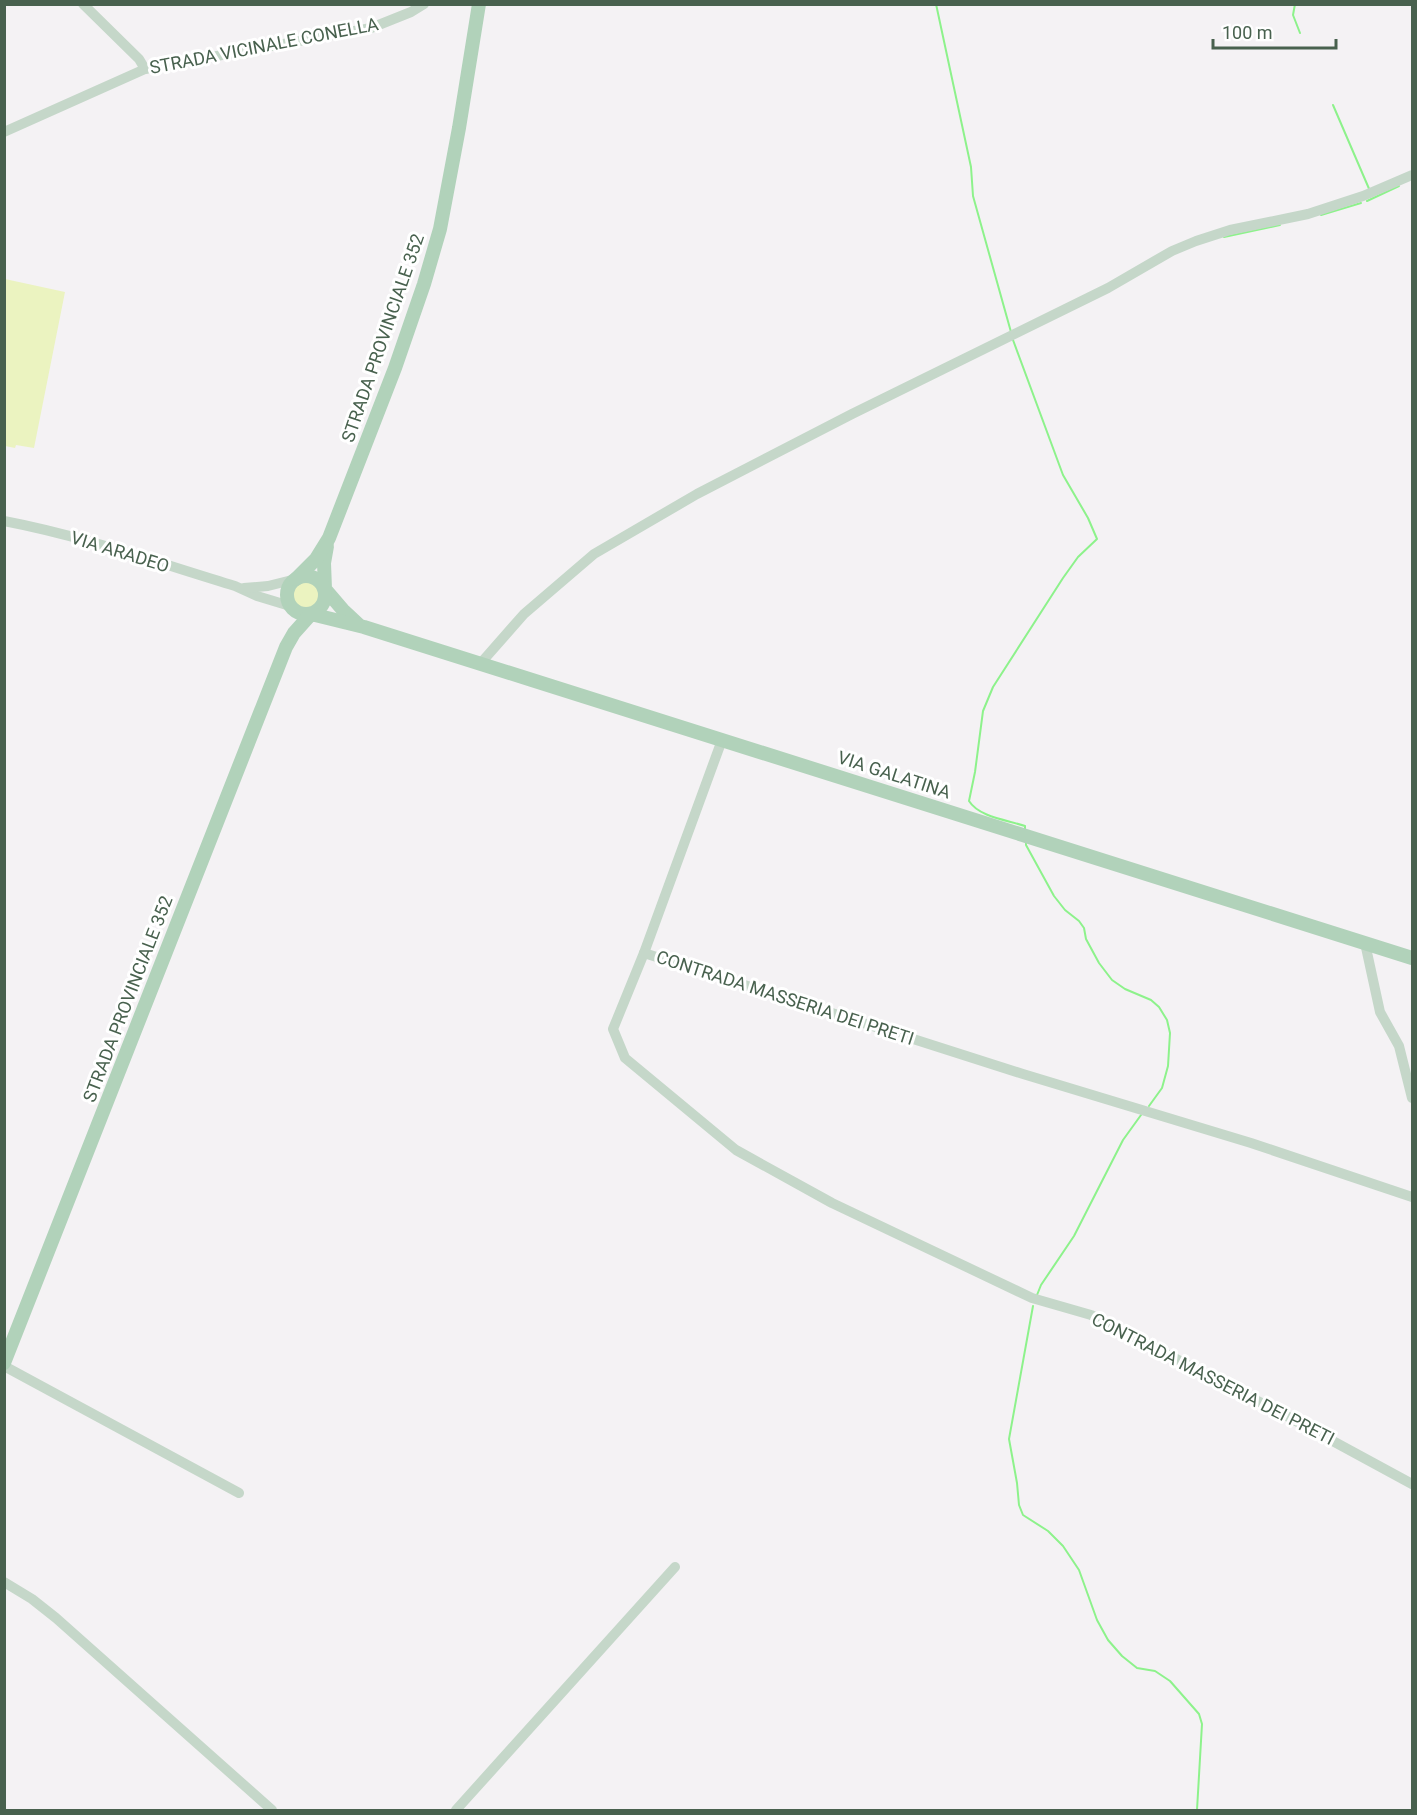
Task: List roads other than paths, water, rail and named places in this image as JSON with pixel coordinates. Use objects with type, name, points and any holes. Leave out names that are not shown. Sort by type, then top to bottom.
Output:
[{"type":"main road","name":"STRADA PROVINCIALE 352","points":[[325,589],[324,563],[329,538],[395,368],[440,229],[479,4]]},
{"type":"main road","name":"STRADA PROVINCIALE 352","points":[[296,579],[316,559],[329,538]]},
{"type":"main road","points":[[304,576],[313,577],[325,589],[324,604],[311,614],[297,613],[290,606],[288,590],[296,579],[304,576]]},
{"type":"main road","name":"VIA GALATINA","points":[[325,589],[349,617],[364,627]]},
{"type":"main road","name":"STRADA PROVINCIALE 352","points":[[4,1364],[286,647],[291,628],[290,606]]},
{"type":"main road","name":"STRADA PROVINCIALE 352","points":[[286,647],[294,633],[311,614]]},
{"type":"main road","name":"VIA GALATINA","points":[[311,614],[364,627],[480,663],[1413,958]]},
{"type":"street","points":[[83,4],[139,59],[145,69]]},
{"type":"street","name":"STRADA VICINALE CONELLA","points":[[4,132],[145,69],[371,27],[411,12],[424,4]]},
{"type":"street","points":[[480,663],[524,614],[594,554],[696,494],[1011,334],[1108,288],[1172,251],[1230,230],[1308,214],[1363,196],[1413,175]]},
{"type":"street","name":"VIA ARADEO","points":[[4,520],[39,527],[235,586],[257,596],[290,606]]},
{"type":"street","name":"VIA ARADEO","points":[[235,586],[258,588],[296,579]]},
{"type":"street","points":[[644,953],[722,740]]},
{"type":"street","points":[[1365,943],[1380,1012],[1399,1046],[1413,1098]]},
{"type":"street","name":"CONTRADA MASSERIA DEI PRETI","points":[[1413,1197],[1251,1143],[1023,1074],[644,953],[613,1029],[625,1058],[735,1150],[832,1203],[1032,1298],[1091,1315],[1413,1484]]},
{"type":"street","points":[[4,1364],[238,1493]]},
{"type":"street","points":[[456,1810],[675,1567]]},
{"type":"street","points":[[4,1582],[32,1599],[56,1618],[272,1810]]},
{"type":"waterway","points":[[936,4],[971,167],[973,196],[1011,332]]},
{"type":"waterway","points":[[1295,4],[1293,15],[1300,33]]},
{"type":"waterway","points":[[1333,105],[1370,191]]},
{"type":"waterway","points":[[1367,201],[1399,186]]},
{"type":"waterway","points":[[1321,215],[1361,203]]},
{"type":"waterway","points":[[1224,237],[1280,225]]},
{"type":"waterway","points":[[1013,340],[1063,475],[1088,518],[1097,539],[1078,557],[1063,578],[993,687],[983,711],[969,801],[979,811],[1025,826],[1025,830]]},
{"type":"waterway","points":[[1026,841],[1026,845],[1054,896],[1084,928],[1086,939],[1099,963],[1112,980],[1125,989],[1151,1000],[1159,1007],[1167,1020],[1170,1033],[1168,1066],[1162,1088],[1149,1106]]},
{"type":"waterway","points":[[1037,1295],[1041,1285],[1074,1236],[1123,1140],[1141,1115]]},
{"type":"waterway","points":[[1033,1306],[1009,1439],[1019,1505],[1023,1515],[1048,1531],[1063,1546],[1079,1570],[1097,1620],[1108,1640],[1137,1668],[1155,1671],[1170,1681],[1199,1714],[1202,1724],[1197,1810]]}]
